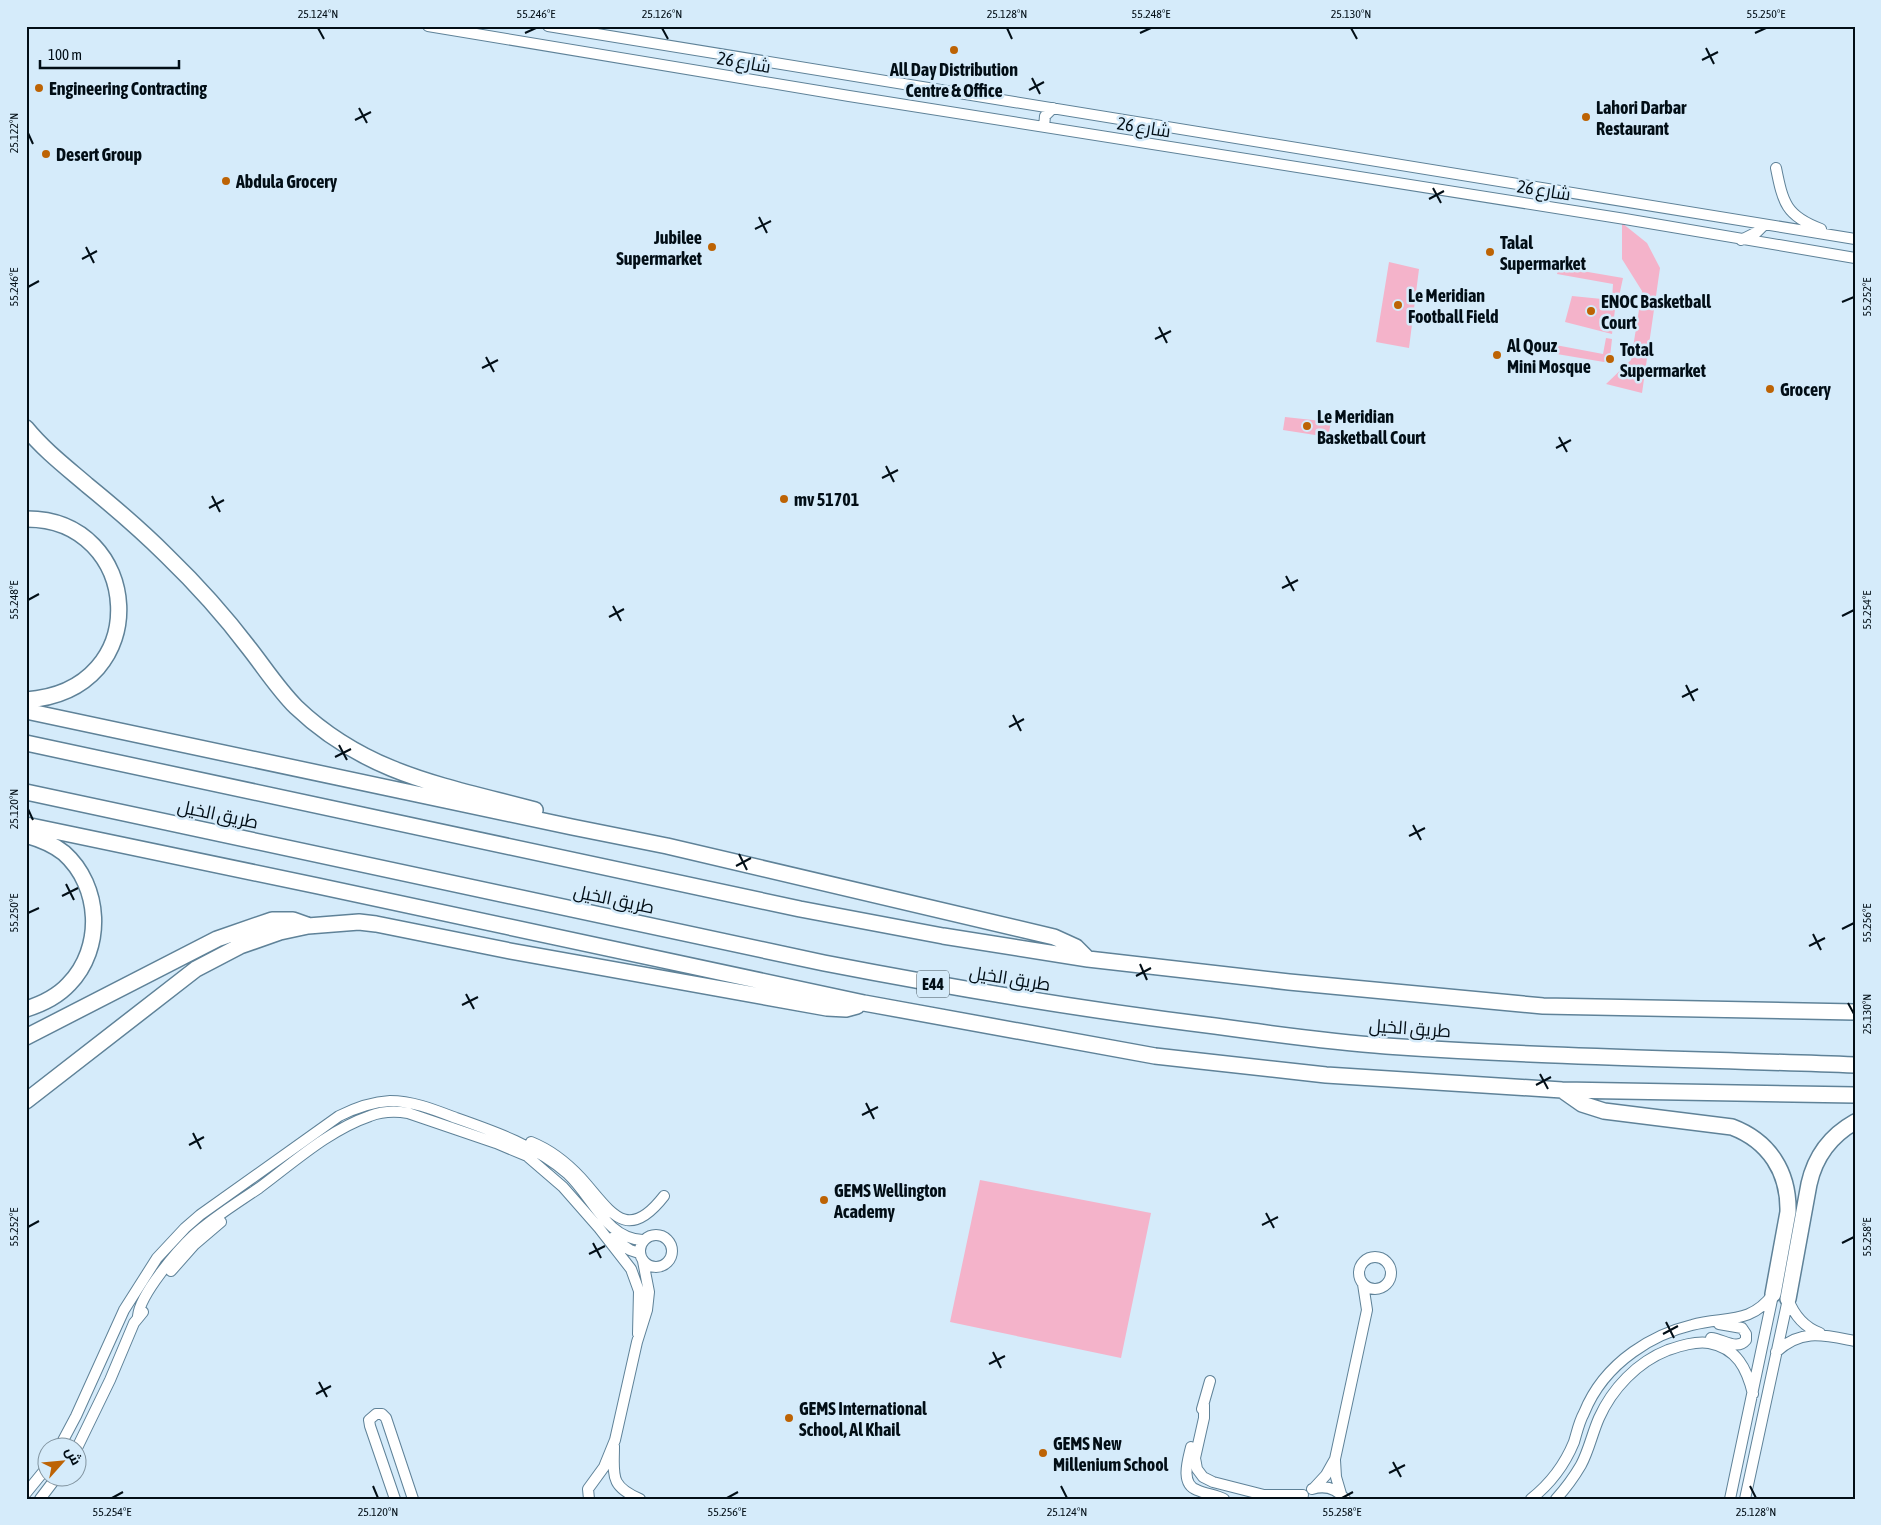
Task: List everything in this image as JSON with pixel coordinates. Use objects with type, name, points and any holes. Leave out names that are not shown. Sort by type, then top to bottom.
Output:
[{"type":"highway","points":[[26,428],[47,452],[128,518],[180,568],[224,616],[276,685],[294,705],[336,740],[360,755],[402,773],[549,814],[572,827]]},
{"type":"highway","points":[[26,519],[47,521],[82,536],[97,550],[108,566],[117,585],[120,604],[119,623],[114,641],[95,671],[81,684],[66,692],[48,698],[26,700]]},
{"type":"highway","points":[[26,711],[667,846],[1054,937],[1076,947],[1088,958]]},
{"type":"highway","name":"طريق الخيل","points":[[26,743],[800,909],[951,938],[1088,958],[1298,983],[1543,1006],[1855,1012]]},
{"type":"highway","name":"طريق الخيل","points":[[26,792],[824,963],[917,981],[1069,1006],[1383,1046],[1484,1052],[1855,1065]]},
{"type":"highway","points":[[26,825],[864,1003],[1099,1047],[1212,1064],[1326,1075],[1562,1090],[1855,1095]]},
{"type":"highway","points":[[26,835],[52,844],[73,862],[87,886],[94,925],[89,952],[77,975],[68,986],[42,1004],[26,1009]]},
{"type":"highway","points":[[26,1037],[196,949],[239,930],[272,920],[282,919],[293,920],[308,926]]},
{"type":"highway","points":[[26,1101],[196,969],[240,946],[258,939],[308,926],[342,923],[376,924],[510,951],[827,1008],[846,1009],[864,1003]]},
{"type":"highway","points":[[1562,1090],[1582,1104],[1604,1111],[1732,1126],[1749,1134],[1764,1146],[1782,1172],[1789,1202],[1773,1294]]},
{"type":"highway","points":[[1788,1298],[1809,1184],[1814,1168],[1829,1142],[1855,1122]]},
{"type":"street","name":"شارع 26","points":[[428,26],[1044,127],[1625,219],[1855,258]]},
{"type":"street","name":"شارع 26","points":[[548,26],[1855,239]]},
{"type":"street","points":[[1044,127],[1045,116],[1053,108]]},
{"type":"street","points":[[1776,168],[1781,194],[1791,213],[1808,225],[1843,237]]},
{"type":"street","points":[[1740,240],[1757,232],[1764,225]]},
{"type":"street","points":[[64,1438],[124,1310],[145,1274],[170,1242],[211,1207],[339,1116],[356,1108],[372,1103],[409,1102],[518,1142],[541,1154],[568,1174],[614,1229],[635,1240],[643,1240],[650,1236],[660,1235],[669,1241],[672,1250],[670,1259],[664,1266],[655,1268],[599,1228]]},
{"type":"street","points":[[82,1438],[107,1388],[126,1339],[138,1316],[173,1268],[205,1235],[330,1144],[365,1125],[382,1119],[408,1120],[533,1163],[563,1187],[624,1259],[636,1280],[640,1304],[638,1334]]},
{"type":"street","points":[[518,1142],[524,1140],[534,1143],[554,1154],[574,1170],[607,1209],[621,1218],[637,1219],[644,1217],[656,1208],[664,1196]]},
{"type":"street","points":[[589,1499],[588,1489],[604,1467],[614,1440],[638,1334],[649,1300],[648,1283],[641,1257],[643,1240]]},
{"type":"street","points":[[1204,1405],[1204,1418],[1195,1458],[1197,1469],[1203,1478],[1264,1494],[1302,1497],[1314,1488],[1326,1474],[1334,1459],[1367,1310],[1359,1268],[1367,1258],[1375,1257],[1383,1259],[1390,1269],[1389,1281],[1367,1310]]},
{"type":"street","points":[[1363,1284],[1372,1289],[1383,1287]]},
{"type":"street","points":[[1531,1499],[1546,1485],[1562,1464],[1574,1440],[1586,1407],[1596,1390],[1612,1369],[1632,1352],[1654,1338],[1678,1328],[1703,1322],[1736,1319],[1751,1314],[1764,1305],[1773,1294]]},
{"type":"street","points":[[1730,1499],[1773,1294]]},
{"type":"street","points":[[1788,1298],[1795,1314],[1801,1321],[1823,1335]]},
{"type":"street","points":[[1745,1499],[1788,1298]]},
{"type":"street","points":[[1556,1499],[1580,1466],[1599,1417],[1621,1384],[1648,1360],[1704,1338],[1718,1339],[1738,1346],[1746,1340],[1746,1334],[1742,1328],[1703,1322]]},
{"type":"street","points":[[1776,1352],[1790,1342],[1806,1336],[1823,1335],[1855,1341]]},
{"type":"street","points":[[1684,1346],[1708,1343],[1730,1352],[1746,1370],[1753,1394]]},
{"type":"street","points":[[1210,1381],[1204,1405],[1199,1415],[1186,1474],[1189,1483],[1195,1490],[1224,1499]]},
{"type":"street","points":[[395,1499],[370,1426],[369,1420],[376,1414],[382,1414],[386,1418],[413,1499]]},
{"type":"street","points":[[614,1440],[614,1470],[618,1486],[640,1499]]},
{"type":"street","points":[[1334,1459],[1336,1477],[1343,1497]]},
{"type":"street","points":[[26,1493],[38,1484]]},
{"type":"street","points":[[1314,1488],[1329,1488],[1343,1497]]},
{"type":"shaded area","points":[[1622,223],[1647,243],[1660,268],[1642,393],[1606,384],[1631,360],[1642,291],[1622,259]]},
{"type":"shaded area","name":"Le Meridian Football Field","points":[[1389,262],[1419,269],[1409,348],[1376,342]]},
{"type":"shaded area","name":"ENOC Basketball Court","points":[[1559,267],[1623,278],[1618,301],[1616,301],[1612,334],[1565,322],[1572,296],[1612,300],[1613,284],[1557,274]]},
{"type":"shaded area","points":[[1606,338],[1612,339],[1610,357],[1604,362],[1545,352],[1545,343],[1603,354]]},
{"type":"shaded area","name":"Le Meridian Basketball Court","points":[[1285,417],[1331,422],[1328,437],[1283,430]]},
{"type":"shaded area","points":[[980,1180],[1151,1213],[1121,1358],[950,1322]]},
{"type":"place","name":"All Day Distribution Centre & Office","points":[[954,50]]},
{"type":"place","name":"Engineering Contracting","points":[[39,88]]},
{"type":"place","name":"Lahori Darbar Restaurant","points":[[1586,117]]},
{"type":"place","name":"Desert Group","points":[[46,154]]},
{"type":"place","name":"Abdula Grocery","points":[[226,181]]},
{"type":"place","name":"Jubilee Supermarket","points":[[712,247]]},
{"type":"place","name":"Talal Supermarket","points":[[1490,252]]},
{"type":"place","name":"Le Meridian Football Field","points":[[1398,305]]},
{"type":"place","name":"ENOC Basketball Court","points":[[1591,311]]},
{"type":"place","name":"Al Qouz Mini Mosque","points":[[1497,355]]},
{"type":"place","name":"Total Supermarket","points":[[1610,359]]},
{"type":"place","name":"Grocery","points":[[1770,389]]},
{"type":"place","name":"Le Meridian Basketball Court","points":[[1307,426]]},
{"type":"place","name":"mv 51701","points":[[784,499]]},
{"type":"place","name":"GEMS Wellington Academy","points":[[824,1200]]},
{"type":"place","name":"GEMS International School, Al Khail","points":[[789,1418]]},
{"type":"place","name":"GEMS New Millenium School","points":[[1043,1453]]}]
